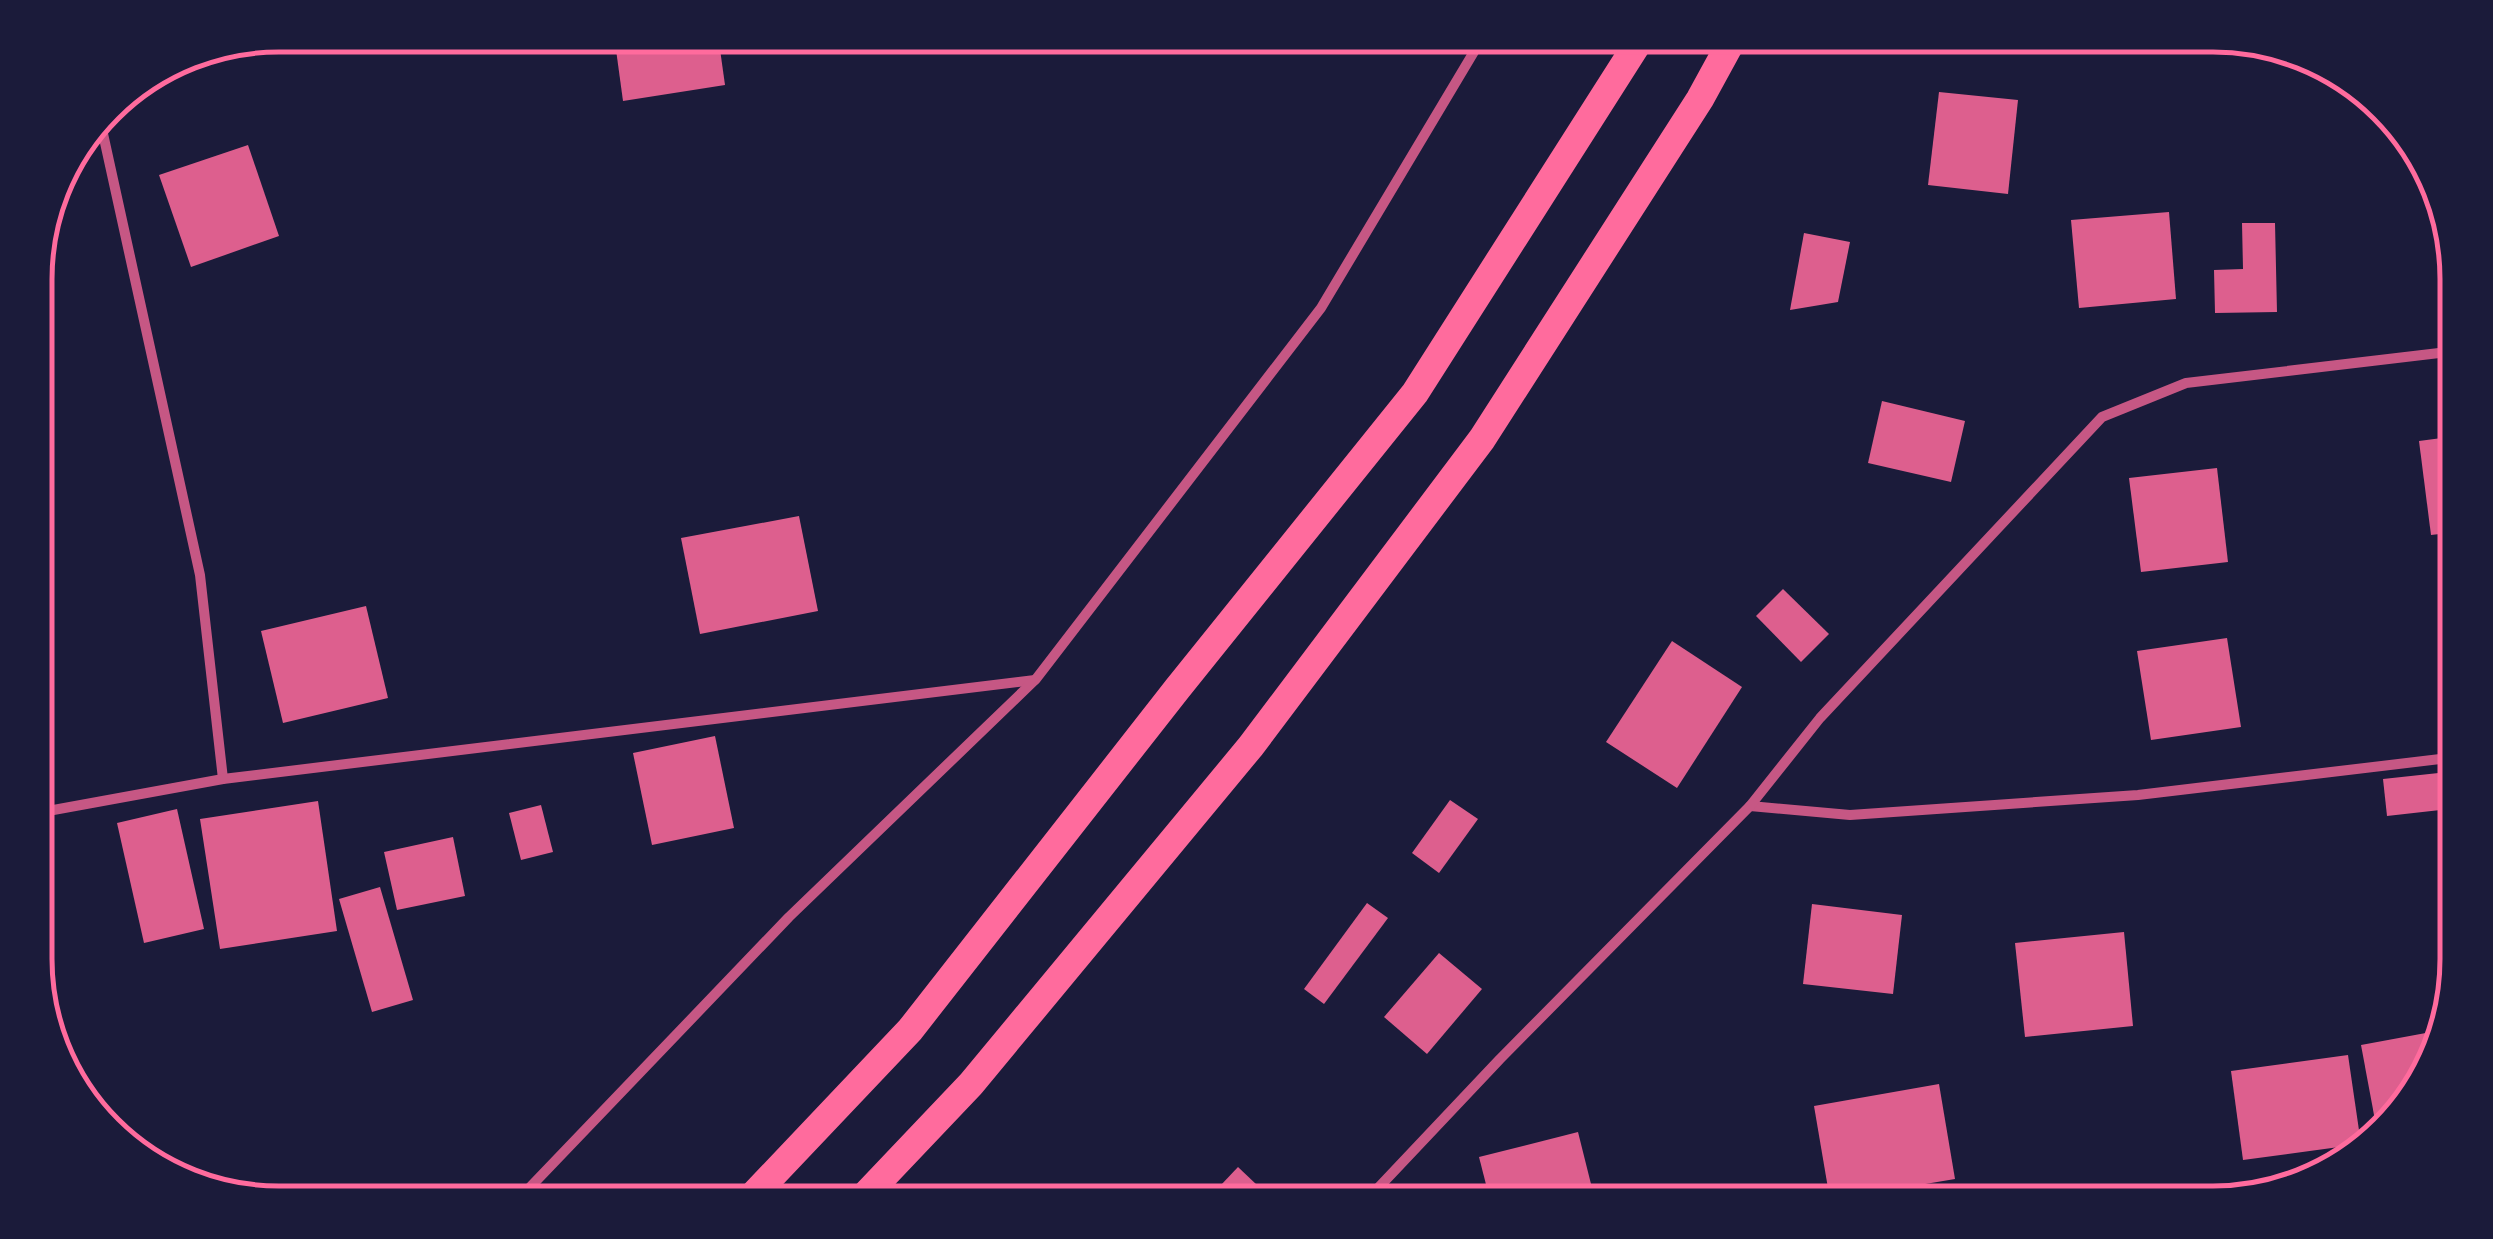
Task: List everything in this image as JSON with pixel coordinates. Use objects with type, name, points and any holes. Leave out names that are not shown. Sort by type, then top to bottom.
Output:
[{"type":"highway","points":[[762,1186],[910,1030],[1177,689],[1416,393],[1633,52]]},
{"type":"highway","points":[[874,1186],[971,1084],[1251,746],[1447,486],[1492,423],[1690,115],[1725,52]]},
{"type":"street","points":[[531,1186],[789,917],[1036,680],[1321,308],[1474,52]]},
{"type":"street","points":[[104,137],[200,575],[223,779]]},
{"type":"street","points":[[1380,1186],[1500,1058],[1750,806],[1820,718],[2102,417],[2186,383],[2440,353]]},
{"type":"street","points":[[52,810],[223,779],[1036,680]]},
{"type":"street","points":[[1750,806],[1850,815],[2080,800],[2440,759]]},
{"type":"building","points":[[616,52],[720,52],[725,85],[623,101]]},
{"type":"building","points":[[1939,92],[2018,100],[2008,194],[1928,185]]},
{"type":"building","points":[[248,145],[279,236],[191,267],[159,175]]},
{"type":"building","points":[[2169,212],[2176,299],[2079,308],[2071,220]]},
{"type":"building","points":[[2242,223],[2275,223],[2277,312],[2215,313],[2214,270],[2243,269]]},
{"type":"building","points":[[1804,233],[1850,242],[1838,302],[1790,310]]},
{"type":"building","points":[[1882,401],[1965,421],[1951,482],[1868,463]]},
{"type":"building","points":[[2440,438],[2440,534],[2431,535],[2419,441]]},
{"type":"building","points":[[2217,468],[2228,562],[2141,572],[2129,478]]},
{"type":"building","points":[[799,516],[818,611],[700,634],[681,538]]},
{"type":"building","points":[[1783,589],[1829,634],[1801,662],[1756,616]]},
{"type":"building","points":[[366,606],[388,698],[283,723],[261,631]]},
{"type":"building","points":[[2227,638],[2241,727],[2151,740],[2137,651]]},
{"type":"building","points":[[1672,641],[1742,687],[1677,788],[1606,742]]},
{"type":"building","points":[[715,736],[734,828],[652,845],[633,753]]},
{"type":"building","points":[[2440,773],[2440,810],[2387,816],[2383,779]]},
{"type":"building","points":[[1450,800],[1478,819],[1439,873],[1412,853]]},
{"type":"building","points":[[318,801],[337,931],[220,949],[200,819]]},
{"type":"building","points":[[541,805],[553,852],[521,860],[509,813]]},
{"type":"building","points":[[177,809],[204,929],[144,943],[117,823]]},
{"type":"building","points":[[453,837],[465,896],[397,910],[384,852]]},
{"type":"building","points":[[380,887],[413,1000],[372,1012],[339,899]]},
{"type":"building","points":[[1367,903],[1388,918],[1324,1004],[1304,989]]},
{"type":"building","points":[[1812,904],[1902,915],[1893,994],[1803,984]]},
{"type":"building","points":[[2124,932],[2133,1026],[2025,1037],[2015,943]]},
{"type":"building","points":[[1439,953],[1482,989],[1427,1054],[1384,1017]]},
{"type":"building","points":[[2428,1033],[2402,1086],[2375,1118],[2361,1045]]},
{"type":"building","points":[[2348,1055],[2359,1133],[2342,1147],[2243,1160],[2231,1071]]},
{"type":"building","points":[[1939,1084],[1955,1179],[1913,1186],[1828,1186],[1814,1106]]},
{"type":"building","points":[[1578,1132],[1592,1186],[1486,1186],[1479,1157]]},
{"type":"building","points":[[1238,1167],[1258,1186],[1220,1186]]}]
